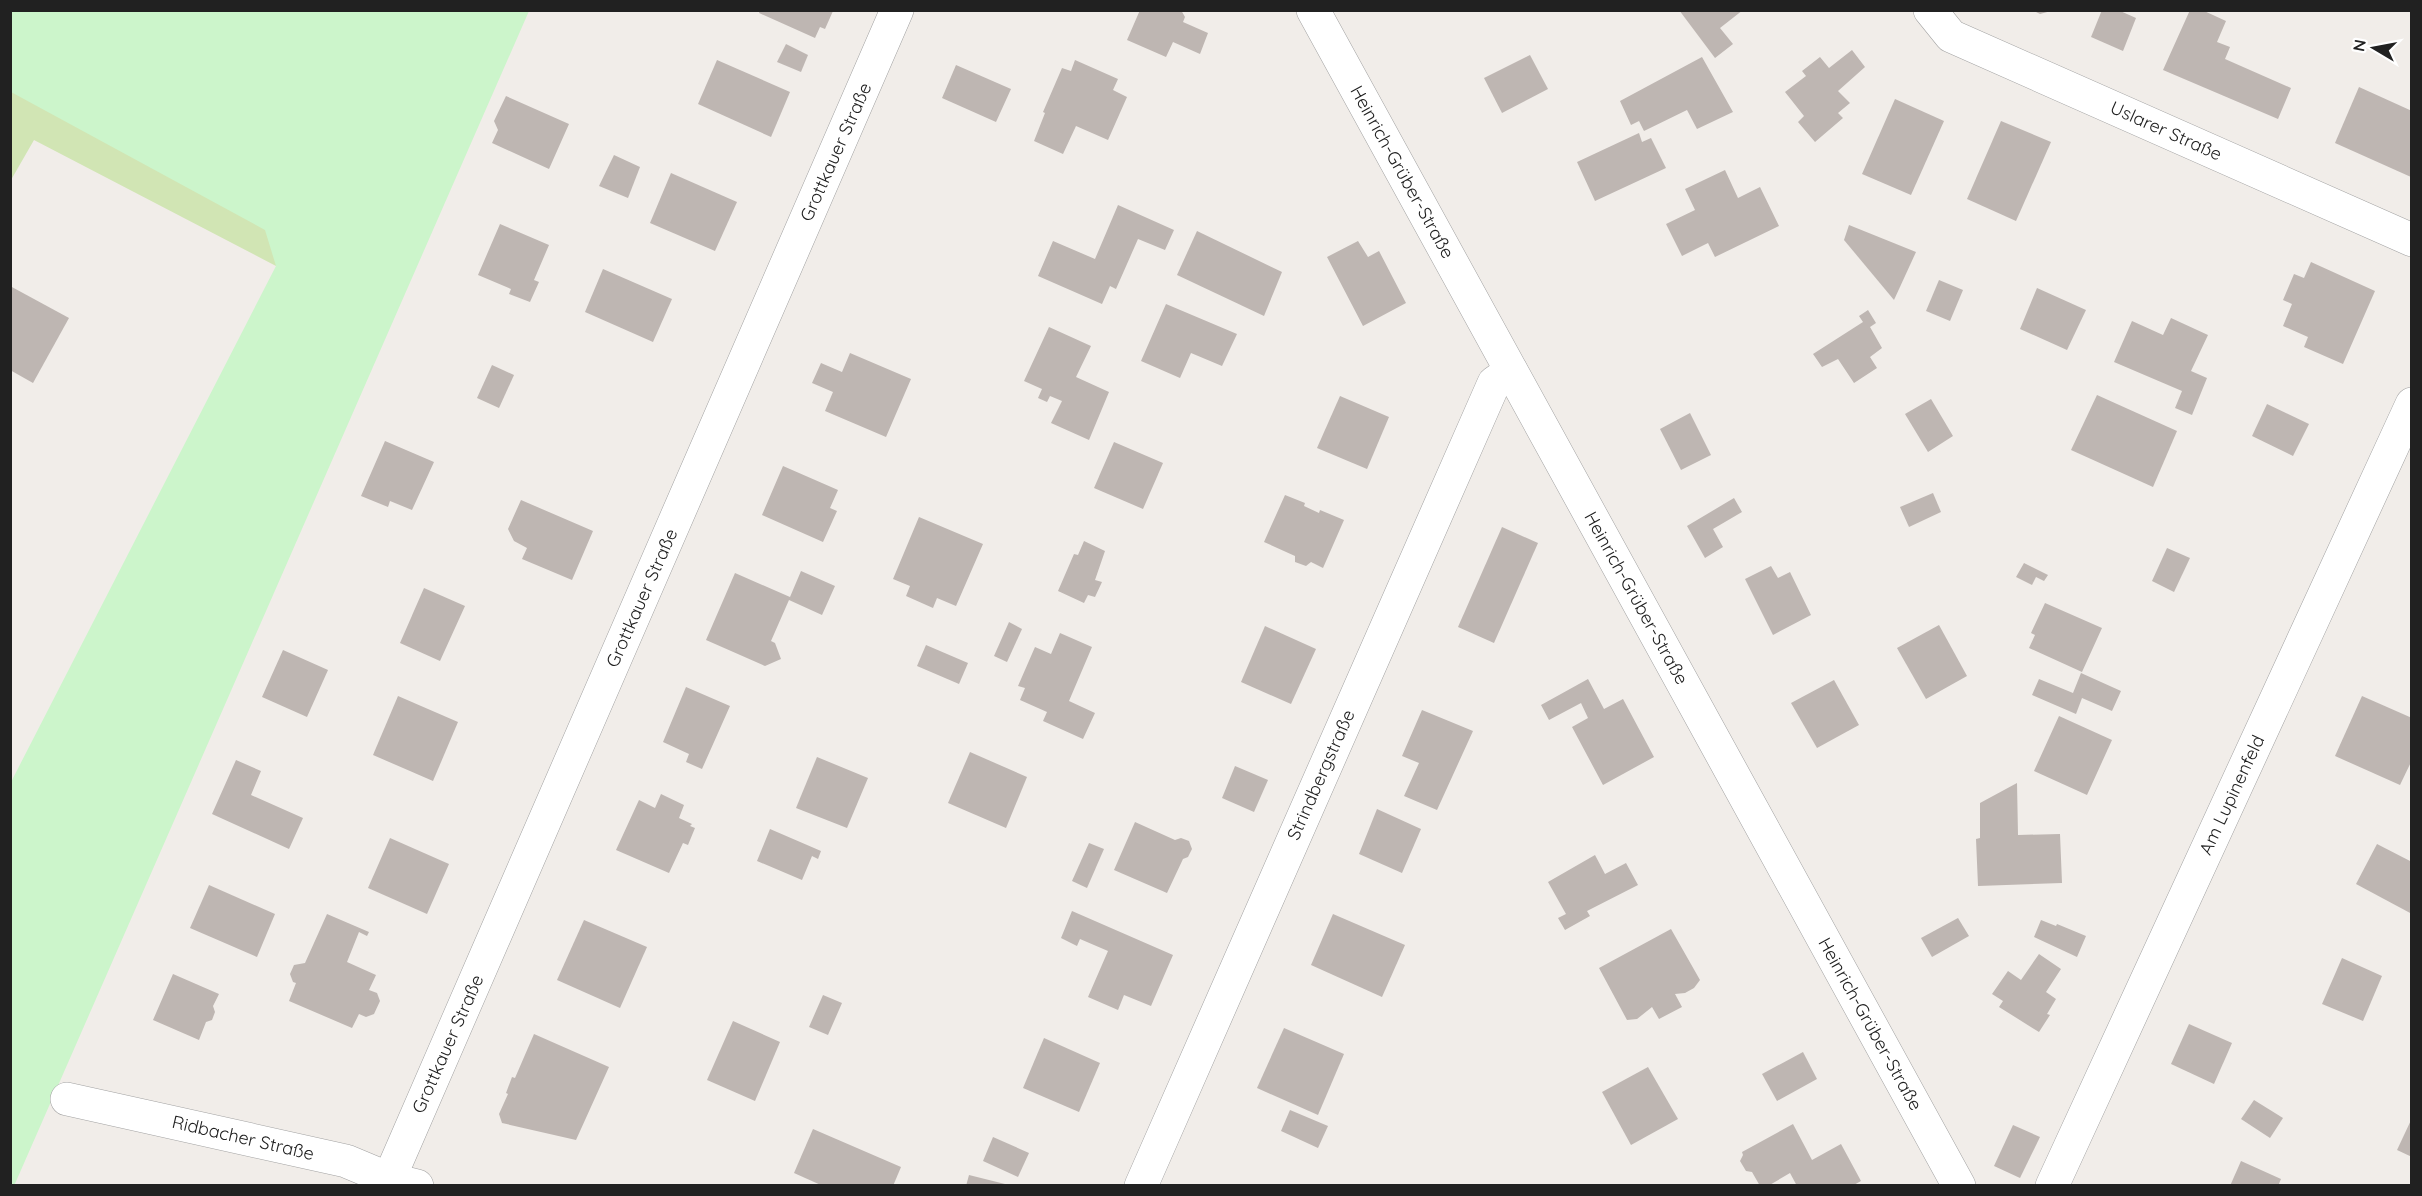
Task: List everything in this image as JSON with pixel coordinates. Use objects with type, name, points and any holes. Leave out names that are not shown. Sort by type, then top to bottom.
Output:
[{"type":"street","name":"Grottkauer Straße","points":[[398,1183],[897,10]]},
{"type":"street","name":"Heinrich-Grüber-Straße","points":[[1313,10],[1959,1185]]},
{"type":"street","name":"Uslarer Straße","points":[[1930,10],[1951,36],[2412,240]]},
{"type":"street","name":"Strindbergstraße","points":[[1141,1185],[1494,383],[1511,371]]},
{"type":"street","name":"Am Lupinenfeld","points":[[2052,1185],[2412,404]]},
{"type":"street","name":"Ridbacher Straße","points":[[67,1099],[346,1161],[398,1183]]},
{"type":"green space","points":[[11,11],[529,11],[14,1186],[10,1185],[10,784],[276,266],[265,230],[11,92]]},
{"type":"green space","points":[[331,11],[276,266],[34,140],[11,180],[10,58]]},
{"type":"building","points":[[760,10],[833,11],[825,29],[820,27],[815,38],[759,13]]},
{"type":"building","points":[[1140,10],[1181,10],[1185,17],[1183,22],[1208,33],[1200,54],[1173,42],[1166,57],[1127,40]]},
{"type":"building","points":[[1679,10],[1743,10],[1720,28],[1733,44],[1715,58]]},
{"type":"building","points":[[2032,10],[2050,10],[2051,11],[2040,14]]},
{"type":"building","points":[[2102,10],[2118,10],[2136,18],[2123,51],[2091,37]]},
{"type":"building","points":[[2190,10],[2202,10],[2226,21],[2217,42],[2230,47],[2225,59],[2291,88],[2278,119],[2163,70]]},
{"type":"building","points":[[786,44],[808,55],[801,72],[777,62]]},
{"type":"building","points":[[1852,50],[1865,67],[1838,91],[1850,103],[1838,113],[1843,118],[1815,142],[1798,122],[1804,116],[1785,92],[1806,76],[1802,71],[1820,57],[1829,68]]},
{"type":"building","points":[[1530,55],[1548,89],[1502,113],[1484,78]]},
{"type":"building","points":[[1702,57],[1733,112],[1697,129],[1687,110],[1644,131],[1639,121],[1631,125],[1620,101]]},
{"type":"building","points":[[717,60],[790,92],[771,137],[698,104]]},
{"type":"building","points":[[1075,60],[1118,79],[1113,90],[1127,97],[1108,140],[1076,126],[1063,154],[1034,141],[1045,113],[1043,112],[1062,68],[1071,71]]},
{"type":"building","points":[[956,65],[1011,89],[996,122],[942,98]]},
{"type":"building","points":[[2359,87],[2412,111],[2411,177],[2335,143]]},
{"type":"building","points":[[506,96],[569,124],[549,169],[492,143],[498,130],[494,121]]},
{"type":"building","points":[[1895,99],[1944,121],[1911,195],[1862,174]]},
{"type":"building","points":[[2001,121],[2051,142],[2016,221],[1967,199]]},
{"type":"building","points":[[1639,133],[1642,142],[1651,138],[1666,168],[1595,201],[1577,162]]},
{"type":"building","points":[[614,155],[640,167],[628,198],[599,186]]},
{"type":"building","points":[[1725,170],[1738,198],[1760,187],[1779,226],[1715,257],[1708,243],[1682,256],[1666,224],[1695,210],[1685,189]]},
{"type":"building","points":[[671,173],[737,202],[715,251],[650,223]]},
{"type":"building","points":[[1118,205],[1174,230],[1165,250],[1138,239],[1116,289],[1110,286],[1102,304],[1038,276],[1053,241],[1095,259]]},
{"type":"building","points":[[500,224],[549,245],[534,280],[539,282],[530,302],[509,294],[511,289],[478,275]]},
{"type":"building","points":[[1849,225],[1916,252],[1894,300],[1844,240]]},
{"type":"building","points":[[1197,231],[1282,272],[1264,316],[1177,275]]},
{"type":"building","points":[[1358,241],[1368,257],[1379,251],[1406,303],[1363,326],[1327,257]]},
{"type":"building","points":[[2311,262],[2375,291],[2343,364],[2304,347],[2308,337],[2283,326],[2292,304],[2283,300],[2294,274],[2304,278]]},
{"type":"building","points":[[603,269],[672,299],[653,342],[585,312]]},
{"type":"building","points":[[1939,280],[1963,290],[1950,321],[1926,311]]},
{"type":"building","points":[[10,286],[69,318],[33,383],[10,370]]},
{"type":"building","points":[[2037,288],[2086,310],[2067,350],[2020,329]]},
{"type":"building","points":[[1166,304],[1237,334],[1222,366],[1191,353],[1180,378],[1141,361]]},
{"type":"building","points":[[1868,310],[1876,323],[1870,327],[1882,348],[1870,357],[1877,368],[1854,383],[1838,359],[1822,367],[1813,354],[1863,322],[1859,316]]},
{"type":"building","points":[[2171,318],[2208,335],[2191,371],[2207,378],[2192,415],[2175,408],[2182,391],[2114,362],[2132,321],[2163,335]]},
{"type":"building","points":[[1049,327],[1091,346],[1076,377],[1109,392],[1089,440],[1051,423],[1062,401],[1050,396],[1047,402],[1038,398],[1042,389],[1024,381]]},
{"type":"building","points":[[850,353],[911,379],[886,437],[825,411],[833,392],[812,383],[821,363],[842,372]]},
{"type":"building","points":[[492,365],[514,375],[499,408],[477,398]]},
{"type":"building","points":[[2097,395],[2177,431],[2153,487],[2071,450]]},
{"type":"building","points":[[1340,396],[1389,417],[1367,469],[1317,448]]},
{"type":"building","points":[[1931,399],[1953,436],[1928,452],[1905,414]]},
{"type":"building","points":[[2267,404],[2309,424],[2293,456],[2252,436]]},
{"type":"building","points":[[1690,413],[1711,455],[1681,470],[1660,429]]},
{"type":"building","points":[[385,441],[434,462],[412,510],[390,501],[388,507],[361,496]]},
{"type":"building","points":[[1114,442],[1163,463],[1143,509],[1094,488]]},
{"type":"building","points":[[783,466],[838,490],[830,508],[837,511],[823,542],[762,515]]},
{"type":"building","points":[[1933,493],[1941,512],[1909,527],[1900,507]]},
{"type":"building","points":[[1285,495],[1305,503],[1304,506],[1319,513],[1320,510],[1344,520],[1323,568],[1311,562],[1306,566],[1295,562],[1295,556],[1264,542]]},
{"type":"building","points":[[1734,498],[1742,512],[1713,529],[1723,547],[1705,558],[1687,526]]},
{"type":"building","points":[[521,500],[593,531],[572,580],[522,559],[527,548],[514,541],[508,529]]},
{"type":"building","points":[[919,517],[983,544],[956,606],[937,598],[933,608],[906,596],[910,586],[893,579]]},
{"type":"building","points":[[1502,527],[1538,543],[1494,643],[1458,627]]},
{"type":"building","points":[[1084,541],[1105,551],[1095,580],[1102,582],[1095,597],[1088,595],[1084,603],[1058,591],[1074,554],[1078,555]]},
{"type":"building","points":[[2167,548],[2190,558],[2174,592],[2152,581]]},
{"type":"building","points":[[2024,563],[2048,575],[2044,581],[2036,577],[2032,585],[2016,577]]},
{"type":"building","points":[[1771,566],[1778,578],[1790,572],[1811,615],[1773,635],[1745,579]]},
{"type":"building","points":[[801,571],[835,586],[822,615],[789,600],[771,641],[775,643],[781,659],[765,666],[706,640],[735,573],[790,597]]},
{"type":"building","points":[[424,588],[465,606],[440,661],[400,643]]},
{"type":"building","points":[[2045,603],[2102,628],[2082,672],[2029,648],[2035,635],[2031,633]]},
{"type":"building","points":[[1009,622],[1022,629],[1007,662],[994,656]]},
{"type":"building","points":[[1939,625],[1967,676],[1926,699],[1897,648]]},
{"type":"building","points":[[1265,626],[1316,649],[1291,704],[1241,682]]},
{"type":"building","points":[[1060,633],[1092,647],[1069,701],[1095,713],[1083,739],[1043,721],[1047,712],[1020,700],[1025,688],[1018,686],[1035,647],[1051,654]]},
{"type":"building","points":[[926,645],[968,663],[959,684],[917,666]]},
{"type":"building","points":[[283,650],[328,670],[307,717],[262,697]]},
{"type":"building","points":[[2081,673],[2121,691],[2112,711],[2082,698],[2076,714],[2032,695],[2039,679],[2073,693]]},
{"type":"building","points":[[1588,679],[1604,709],[1623,699],[1654,757],[1603,785],[1572,727],[1588,718],[1581,703],[1549,720],[1541,705]]},
{"type":"building","points":[[1834,680],[1859,725],[1817,748],[1791,703]]},
{"type":"building","points":[[686,687],[730,706],[702,769],[686,762],[689,754],[663,742]]},
{"type":"building","points":[[398,696],[458,722],[433,781],[373,755]]},
{"type":"building","points":[[2362,696],[2412,718],[2412,760],[2400,785],[2335,756]]},
{"type":"building","points":[[1422,710],[1473,731],[1437,810],[1404,796],[1419,763],[1402,756]]},
{"type":"building","points":[[2059,716],[2112,740],[2087,795],[2034,771]]},
{"type":"building","points":[[970,752],[1027,777],[1006,828],[948,803]]},
{"type":"building","points":[[817,757],[868,778],[847,828],[796,808]]},
{"type":"building","points":[[236,760],[261,771],[251,795],[303,818],[289,849],[212,814]]},
{"type":"building","points":[[1235,766],[1268,780],[1254,812],[1222,798]]},
{"type":"building","points":[[2017,783],[2018,835],[2060,834],[2062,883],[1978,886],[1976,839],[1980,838],[1980,803]]},
{"type":"building","points":[[661,794],[684,805],[679,818],[692,824],[690,826],[695,828],[688,845],[683,843],[669,873],[616,850],[639,800],[655,808]]},
{"type":"building","points":[[1377,809],[1421,829],[1402,873],[1359,854]]},
{"type":"building","points":[[1135,822],[1175,840],[1181,838],[1189,841],[1192,849],[1188,857],[1183,859],[1167,893],[1114,870]]},
{"type":"building","points":[[770,829],[821,851],[818,859],[812,856],[802,880],[757,861]]},
{"type":"building","points":[[390,838],[449,864],[427,914],[368,888]]},
{"type":"building","points":[[1089,843],[1104,849],[1087,888],[1072,881]]},
{"type":"building","points":[[2377,844],[2412,862],[2412,914],[2356,884]]},
{"type":"building","points":[[1595,855],[1605,874],[1626,863],[1638,885],[1587,911],[1590,916],[1565,930],[1558,918],[1566,914],[1548,882]]},
{"type":"building","points":[[209,885],[275,914],[257,957],[190,928]]},
{"type":"building","points":[[1072,911],[1173,955],[1151,1006],[1124,995],[1118,1010],[1088,997],[1108,951],[1080,939],[1077,946],[1061,938]]},
{"type":"building","points":[[327,914],[369,932],[367,936],[359,932],[347,962],[376,975],[369,990],[377,993],[380,1001],[374,1014],[366,1017],[359,1014],[352,1028],[289,1001],[296,983],[293,982],[290,974],[294,965],[305,963]]},
{"type":"building","points":[[1333,914],[1405,945],[1382,997],[1311,965]]},
{"type":"building","points":[[1958,918],[1969,936],[1932,957],[1921,938]]},
{"type":"building","points":[[584,920],[647,947],[620,1008],[557,980]]},
{"type":"building","points":[[2041,920],[2086,936],[2077,957],[2034,937]]},
{"type":"building","points":[[1671,929],[1700,980],[1694,988],[1685,993],[1675,994],[1682,1007],[1659,1019],[1652,1007],[1637,1019],[1627,1020],[1599,968]]},
{"type":"building","points":[[2039,954],[2061,969],[2046,992],[2056,999],[2047,1014],[2050,1015],[2039,1032],[1999,1007],[2003,1001],[1992,994],[2008,971],[2021,980]]},
{"type":"building","points":[[2342,958],[2382,976],[2363,1021],[2322,1004]]},
{"type":"building","points":[[173,974],[219,994],[213,1006],[215,1012],[212,1020],[206,1022],[199,1040],[153,1020]]},
{"type":"building","points":[[823,995],[842,1003],[828,1035],[809,1027]]},
{"type":"building","points":[[733,1021],[780,1042],[755,1101],[707,1080]]},
{"type":"building","points":[[2189,1024],[2232,1043],[2214,1084],[2171,1064]]},
{"type":"building","points":[[1284,1028],[1344,1054],[1318,1115],[1257,1088]]},
{"type":"building","points":[[534,1034],[609,1067],[576,1140],[502,1123],[499,1114],[508,1094],[506,1093]]},
{"type":"building","points":[[1044,1038],[1100,1063],[1079,1112],[1023,1088]]},
{"type":"building","points":[[1803,1052],[1817,1079],[1777,1101],[1762,1074]]},
{"type":"building","points":[[1648,1067],[1678,1119],[1631,1145],[1602,1092]]},
{"type":"building","points":[[2254,1100],[2283,1118],[2270,1138],[2241,1119]]},
{"type":"building","points":[[1290,1110],[1328,1126],[1318,1148],[1281,1131]]},
{"type":"building","points":[[2412,1118],[2412,1157],[2397,1150]]},
{"type":"building","points":[[1793,1124],[1812,1160],[1841,1144],[1861,1181],[1852,1186],[1797,1186],[1790,1173],[1768,1186],[1760,1186],[1752,1172],[1746,1171],[1740,1161],[1742,1152]]},
{"type":"building","points":[[2013,1125],[2040,1137],[2020,1178],[1994,1166]]},
{"type":"building","points":[[813,1129],[901,1167],[893,1186],[823,1186],[794,1173]]},
{"type":"building","points":[[993,1137],[1029,1153],[1018,1177],[983,1161]]},
{"type":"building","points":[[2241,1161],[2281,1179],[2278,1186],[2230,1186]]},
{"type":"building","points":[[969,1175],[1009,1185],[1009,1186],[966,1186]]}]
